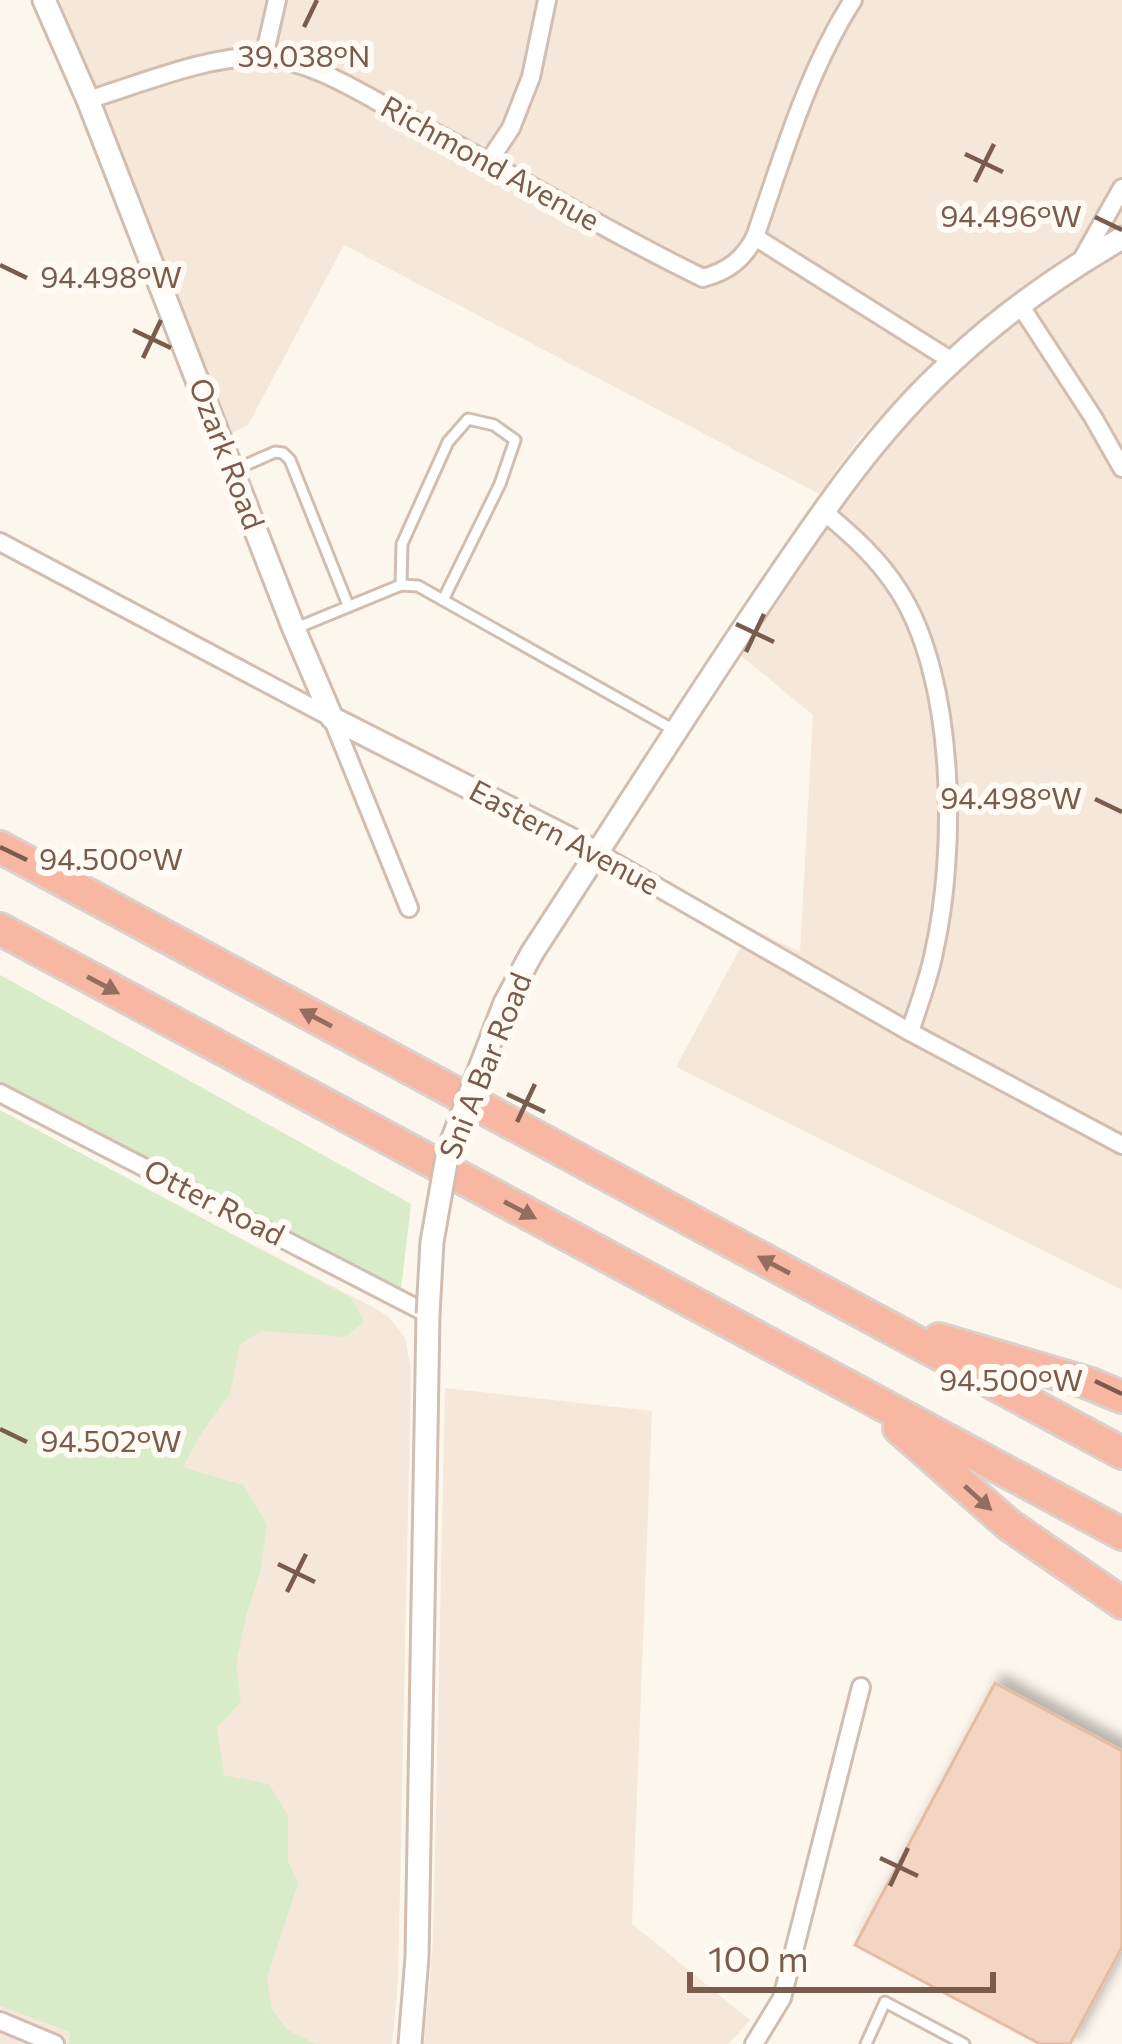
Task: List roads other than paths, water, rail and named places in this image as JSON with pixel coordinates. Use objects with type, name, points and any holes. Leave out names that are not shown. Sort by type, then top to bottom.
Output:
[{"type":"highway","points":[[0,847],[1122,1453]]},
{"type":"highway","points":[[0,929],[1122,1534]]},
{"type":"highway","points":[[877,1320],[1122,1397]]},
{"type":"highway","points":[[859,1392],[1009,1525],[1122,1603]]},
{"type":"street","name":"Ozark Road","points":[[44,0],[409,908]]},
{"type":"street","points":[[264,57],[278,0]]},
{"type":"street","points":[[489,161],[511,128],[531,77],[547,0]]},
{"type":"street","points":[[853,0],[809,83],[755,237],[952,361]]},
{"type":"street","name":"Richmond Avenue","points":[[88,100],[215,62],[264,57],[320,71],[703,278],[743,259],[755,237]]},
{"type":"street","points":[[1081,262],[1122,188]]},
{"type":"street","name":"Sni A Bar Road","points":[[410,2044],[417,1957],[432,1243],[448,1150],[505,1003],[674,730],[823,511],[886,429],[952,361],[1019,305],[1122,238]]},
{"type":"street","points":[[1019,305],[1122,468]]},
{"type":"street","points":[[823,511],[868,550],[901,593],[923,642],[941,715],[949,802],[946,878],[934,954],[910,1032]]},
{"type":"street","name":"Eastern Avenue","points":[[0,542],[598,853],[910,1032],[1122,1145]]},
{"type":"street","name":"Otter Road","points":[[0,1093],[428,1313]]},
{"type":"street","points":[[754,2044],[782,1998],[861,1687]]},
{"type":"street","points":[[0,2021],[55,2044]]},
{"type":"lane","points":[[400,585],[401,544],[448,442],[468,419],[494,425],[515,440],[500,484],[443,600]]},
{"type":"lane","points":[[232,471],[275,452],[290,460],[348,605]]},
{"type":"lane","points":[[294,629],[400,585],[418,586],[674,730]]},
{"type":"lane","points":[[866,2044],[885,2002],[964,2044]]}]
